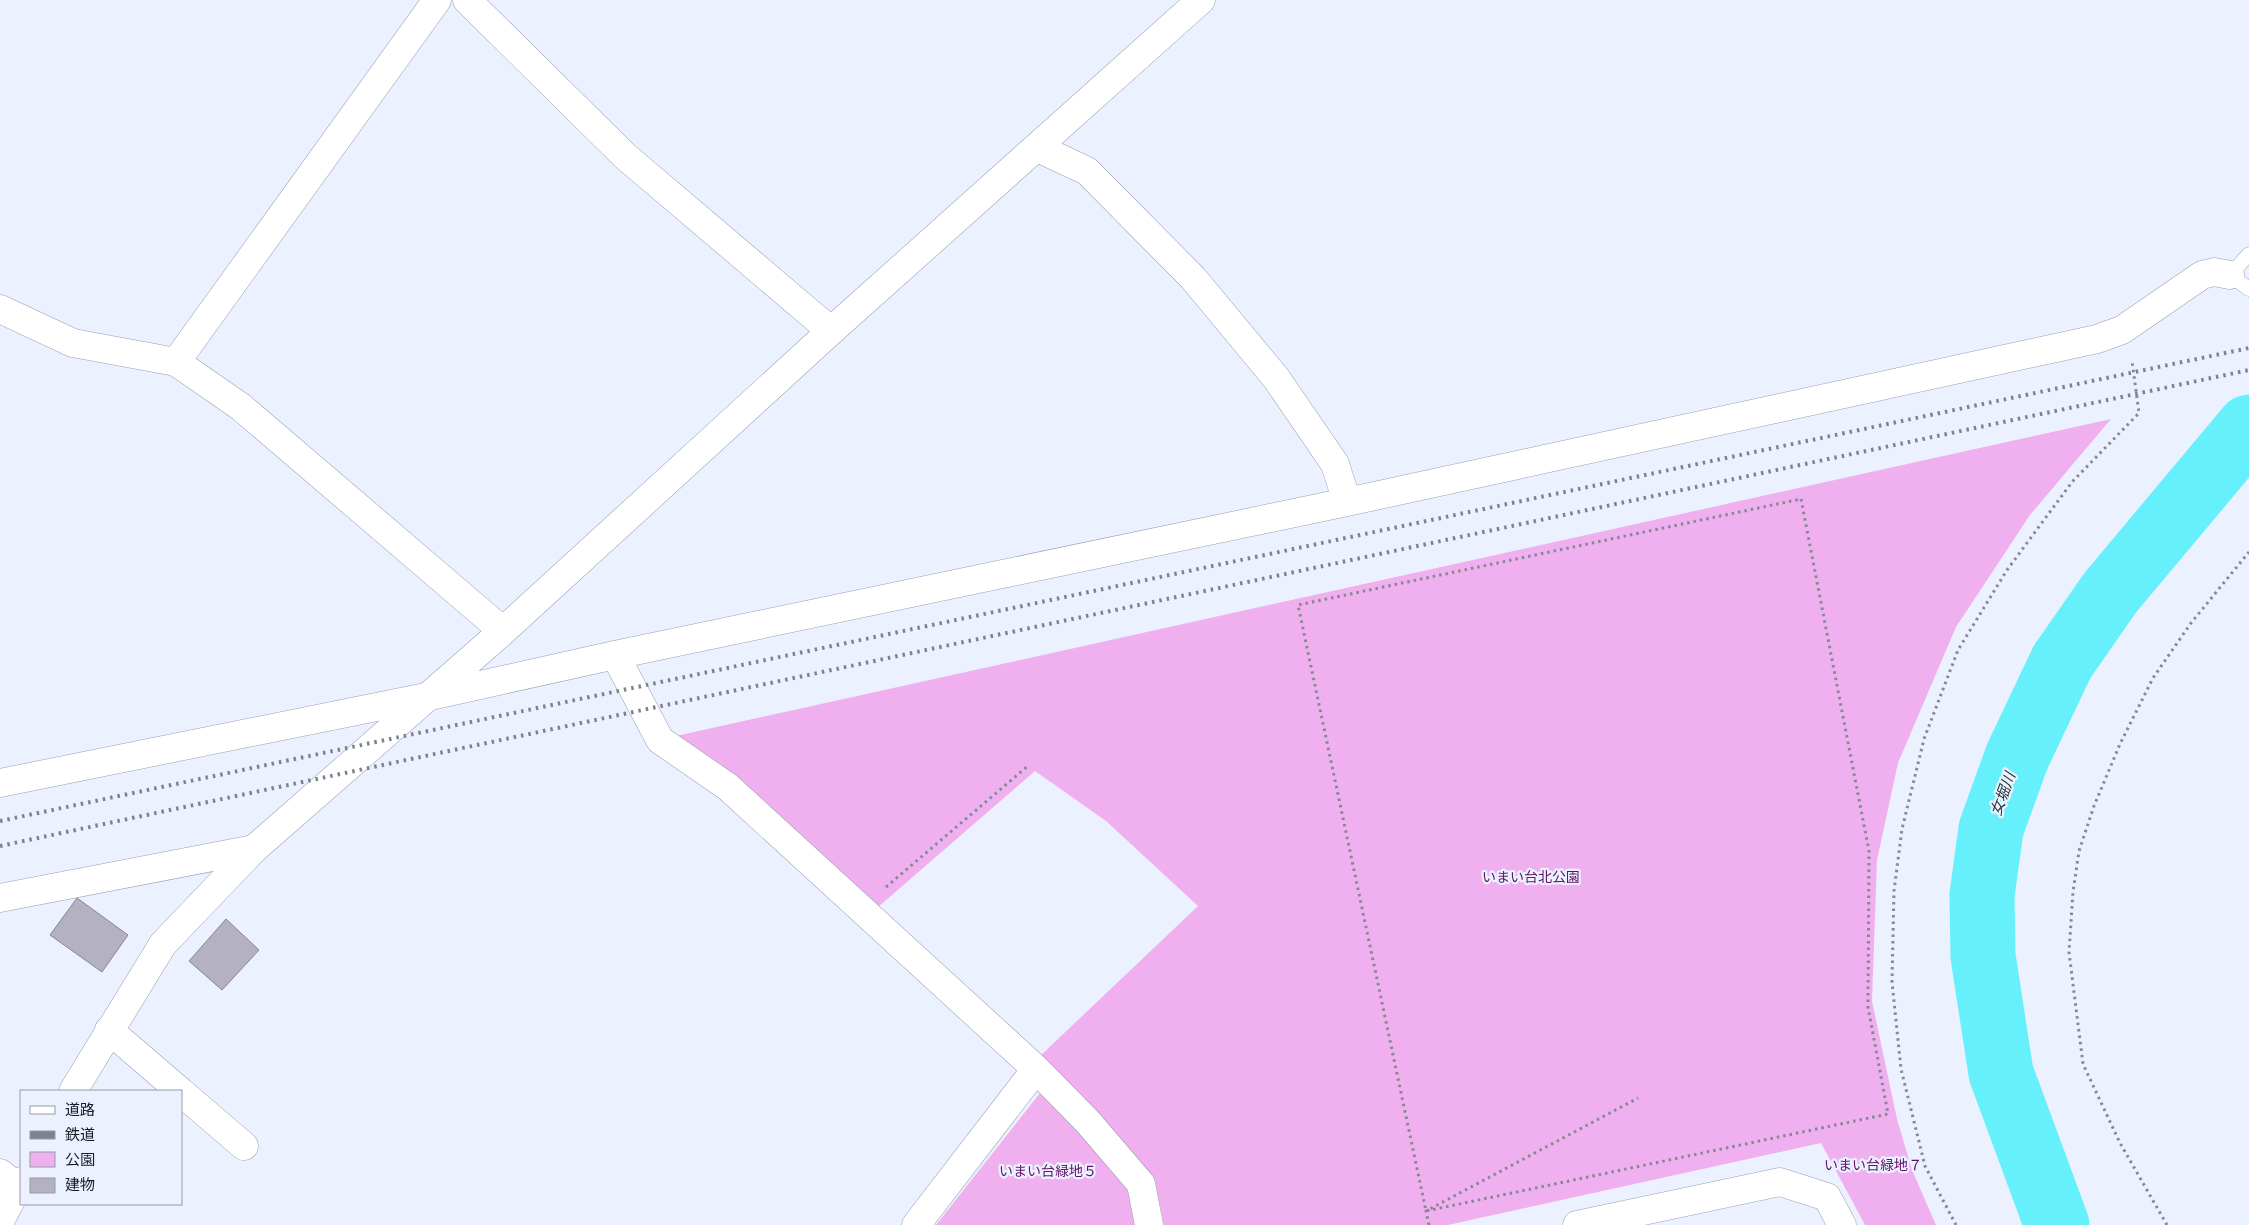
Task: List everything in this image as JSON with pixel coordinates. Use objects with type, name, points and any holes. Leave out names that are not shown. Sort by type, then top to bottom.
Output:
[{"type":"street","points":[[176,362],[437,0]]},
{"type":"street","points":[[467,0],[625,156],[831,331]]},
{"type":"street","points":[[74,1090],[163,944],[254,849],[503,631],[831,331],[1038,148],[1201,0]]},
{"type":"street","points":[[1038,148],[1087,171],[1192,278],[1276,378],[1335,464],[1348,502]]},
{"type":"street","points":[[0,783],[426,697],[615,654],[1348,502],[2078,344],[2097,339],[2127,326],[2202,275],[2214,272],[2240,283]]},
{"type":"street","points":[[0,308],[73,343],[176,362],[242,407],[341,495],[503,631]]},
{"type":"street","points":[[615,654],[660,740],[728,787],[1036,1069],[1088,1122],[1141,1184],[1149,1225]]},
{"type":"street","points":[[0,898],[254,849]]},
{"type":"street","points":[[109,1030],[179,1090]]},
{"type":"street","points":[[916,1225],[1036,1069]]},
{"type":"street","points":[[182,1093],[244,1146]]},
{"type":"street","points":[[0,1220],[13,1180]]},
{"type":"street","points":[[1578,1225],[1780,1182],[1827,1197],[1842,1225]]},
{"type":"lane","points":[[2240,283],[2249,254]]},
{"type":"path","points":[[1956,1225],[1925,1166],[1901,1069],[1892,982],[1894,890],[1902,829],[1924,739],[1958,650],[2006,570],[2072,482],[2139,413],[2127,326]]},
{"type":"path","points":[[1426,1210],[1888,1114],[1868,1007],[1869,851],[1801,499],[1298,605],[1429,1225]]},
{"type":"path","points":[[2167,1225],[2120,1143],[2083,1064],[2069,952],[2073,892],[2079,851],[2094,806],[2120,744],[2153,678],[2191,623],[2249,552]]},
{"type":"path","points":[[861,909],[1029,765]]},
{"type":"path","points":[[1426,1210],[1638,1098]]},
{"type":"green space","name":"いまい台北公園","points":[[2111,419],[2030,515],[1956,627],[1898,763],[1877,860],[1872,1001],[1897,1119],[1912,1170],[1936,1225],[1865,1225],[1821,1143],[1448,1225],[1164,1225],[1154,1177],[1038,1058],[1198,906],[1106,821],[1035,771],[877,908],[667,738]]},
{"type":"green space","name":"いまい台緑地５","points":[[1049,1090],[1130,1182],[1139,1225],[936,1225],[1040,1093]]},
{"type":"building","points":[[77,898],[128,935],[102,972],[50,935]]},
{"type":"building","points":[[226,919],[259,950],[222,990],[189,961]]},
{"type":"waterway","name":"女堀川","points":[[2057,1225],[2001,1073],[1983,956],[1982,895],[1991,829],[2017,757],[2062,662],[2110,593],[2249,427]]},
{"type":"railway","points":[[0,821],[2249,348]]},
{"type":"railway","points":[[0,846],[2249,370]]},
{"type":"park label","name":"いまい台緑地７","points":[[1873,1165]]}]
